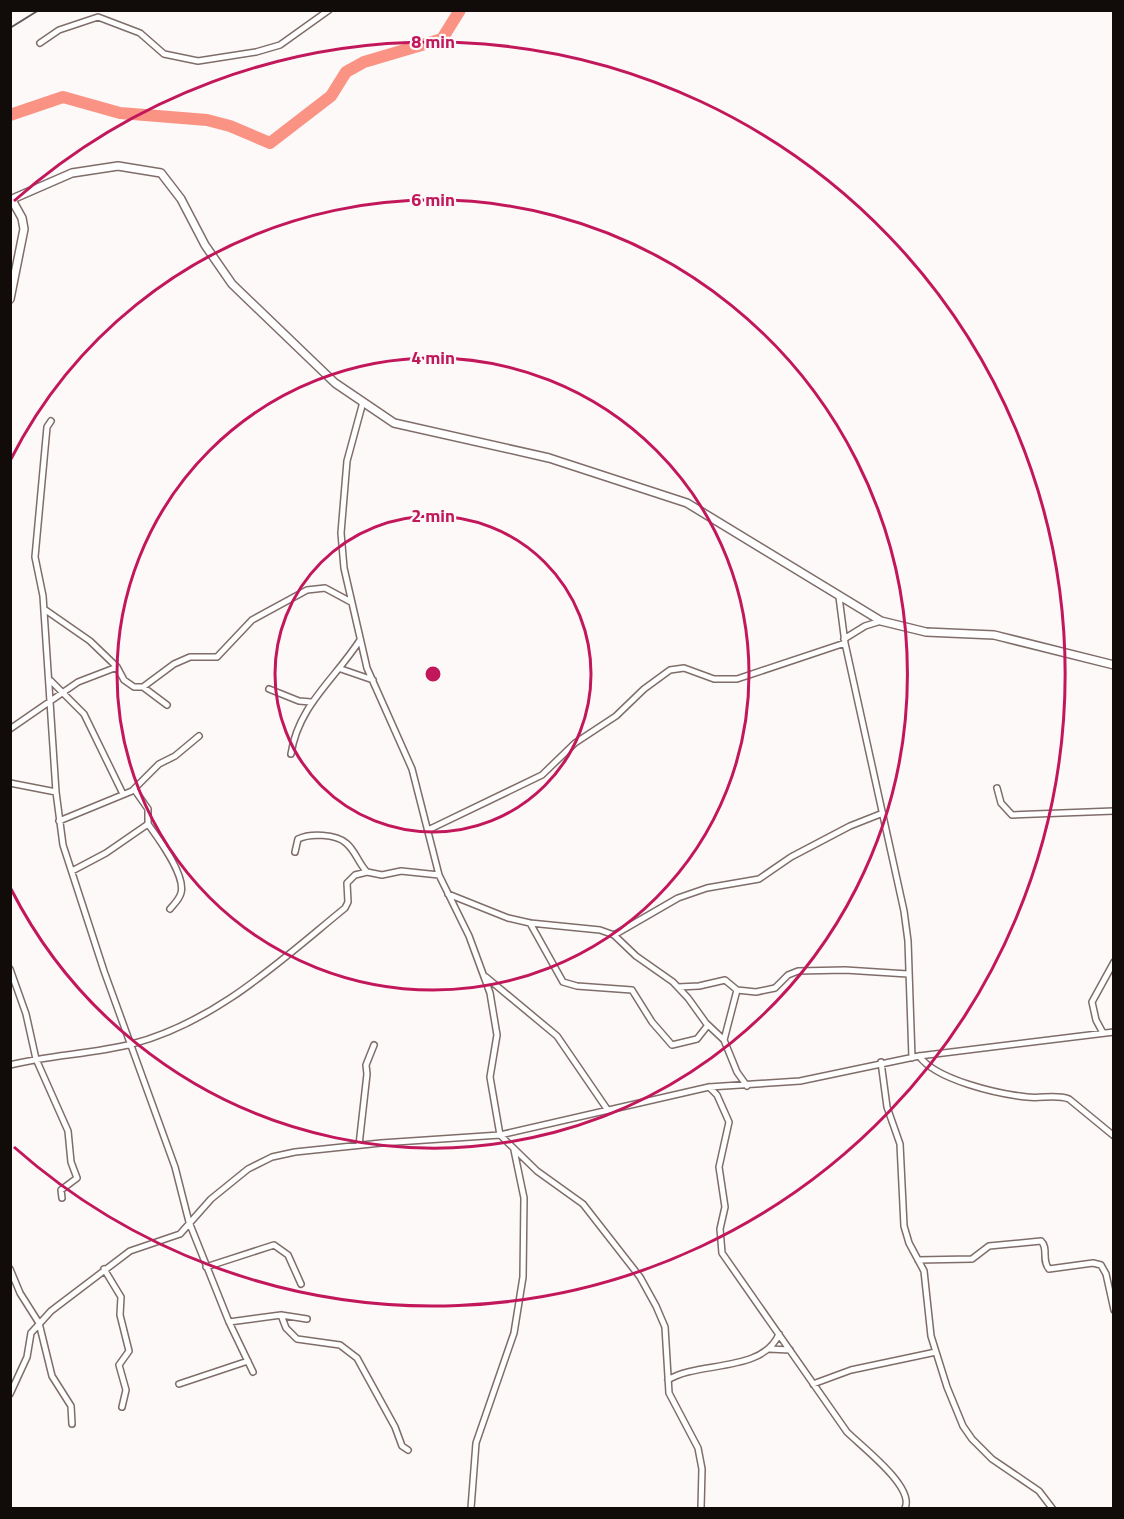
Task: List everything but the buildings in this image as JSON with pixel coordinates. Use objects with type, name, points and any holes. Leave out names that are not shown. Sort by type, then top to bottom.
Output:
[{"type":"street","points":[[40,43],[59,30],[98,17],[141,33],[164,54],[198,61],[256,52],[280,45],[329,10]]},
{"type":"street","points":[[10,299],[24,229],[22,218],[11,200],[72,173],[118,166],[160,173],[182,199],[205,245],[232,284],[335,383],[394,423],[549,458],[687,503],[882,621],[926,632],[994,635],[1113,665]]},
{"type":"street","points":[[363,402],[347,461],[340,532],[351,602],[367,668],[412,769],[439,875],[469,936],[484,976],[497,1035],[490,1077],[500,1135],[537,1171],[583,1204],[640,1277],[665,1327],[668,1380],[673,1403],[692,1433],[698,1448],[702,1469],[701,1509]]},
{"type":"street","points":[[51,421],[47,427],[35,557],[44,609],[59,821],[72,871],[130,1044],[175,1167],[189,1222],[229,1322],[253,1372]]},
{"type":"street","points":[[143,687],[174,664],[190,657],[217,657],[252,620],[307,590],[325,588],[351,602]]},
{"type":"street","points":[[839,597],[845,641],[904,911],[908,941],[912,1058]]},
{"type":"street","points":[[44,609],[76,630],[117,667],[129,685],[143,687],[167,705]]},
{"type":"street","points":[[428,830],[542,775],[575,743],[616,716],[644,689],[670,670],[684,668],[714,679],[737,679],[845,641],[865,626],[882,621]]},
{"type":"street","points":[[291,754],[294,736],[311,702],[341,669],[360,640]]},
{"type":"street","points":[[10,729],[52,703],[78,682],[117,667]]},
{"type":"street","points":[[341,669],[374,680]]},
{"type":"street","points":[[50,679],[62,695],[84,714],[123,794]]},
{"type":"street","points":[[269,689],[299,701],[311,702]]},
{"type":"street","points":[[59,821],[134,789],[159,764],[175,756],[199,736]]},
{"type":"street","points":[[12,784],[56,792]]},
{"type":"street","points":[[997,788],[1005,809],[1016,816],[1031,813],[1113,811]]},
{"type":"street","points":[[134,789],[148,809],[148,824],[174,864],[182,885],[181,896],[170,909]]},
{"type":"street","points":[[614,935],[678,898],[696,891],[759,879],[807,848],[850,826],[883,813]]},
{"type":"street","points":[[72,871],[106,854],[148,824]]},
{"type":"street","points":[[295,852],[298,839],[304,836],[337,839],[347,843],[367,872]]},
{"type":"street","points":[[10,1065],[130,1044],[191,1021],[233,997],[309,940],[345,908],[348,902],[347,883],[355,875],[367,872],[387,874],[411,871],[439,875]]},
{"type":"street","points":[[448,894],[508,918],[531,923],[600,930],[614,935],[636,956],[678,987],[708,1025],[724,1040],[737,1072],[747,1086]]},
{"type":"street","points":[[531,923],[563,982],[577,987],[632,990],[652,1022],[672,1045],[697,1039],[708,1025]]},
{"type":"street","points":[[1103,1034],[1096,1020],[1092,1002],[1113,962]]},
{"type":"street","points":[[10,969],[26,1014],[36,1059],[68,1131],[70,1162],[77,1175],[75,1180],[61,1190],[62,1198]]},
{"type":"street","points":[[678,987],[699,986],[725,980],[737,990],[765,992],[775,988],[788,975],[798,971],[844,969],[908,974]]},
{"type":"street","points":[[484,976],[557,1036],[607,1109]]},
{"type":"street","points":[[724,1040],[737,990]]},
{"type":"street","points":[[10,1394],[27,1357],[31,1333],[39,1323],[104,1269],[130,1251],[175,1236],[211,1199],[261,1162],[295,1152],[500,1135],[607,1109],[709,1088],[800,1081],[881,1062],[1113,1032]]},
{"type":"street","points":[[359,1145],[366,1065],[374,1045]]},
{"type":"street","points":[[920,1056],[933,1071],[982,1087],[1028,1097],[1061,1096],[1069,1099],[1113,1137]]},
{"type":"street","points":[[881,1062],[887,1107],[900,1144],[904,1226],[909,1243],[927,1281],[928,1316],[936,1352],[960,1418],[972,1439],[992,1459],[1039,1491],[1052,1509]]},
{"type":"street","points":[[731,1087],[737,1072]]},
{"type":"street","points":[[709,1088],[717,1095],[729,1122],[719,1167],[725,1214],[720,1229],[721,1249],[848,1432],[873,1454],[893,1477],[906,1498],[906,1508]]},
{"type":"street","points":[[471,1509],[476,1443],[514,1333],[523,1277],[524,1191],[513,1149]]},
{"type":"street","points":[[918,1260],[972,1259],[989,1246],[1041,1241],[1045,1247],[1045,1262],[1050,1269],[1093,1263],[1101,1265],[1106,1274],[1113,1310]]},
{"type":"street","points":[[206,1268],[274,1245],[288,1255],[301,1284]]},
{"type":"street","points":[[10,1269],[20,1293],[39,1323],[52,1376],[72,1406],[72,1424]]},
{"type":"street","points":[[104,1269],[121,1298],[120,1315],[129,1351],[119,1365],[126,1390],[122,1407]]},
{"type":"street","points":[[229,1322],[281,1315],[307,1319]]},
{"type":"street","points":[[281,1315],[286,1328],[297,1339],[340,1345],[363,1364],[375,1394],[391,1419],[402,1446],[408,1450]]},
{"type":"street","points":[[768,1349],[779,1334]]},
{"type":"street","points":[[668,1380],[676,1374],[732,1364],[768,1349],[790,1350]]},
{"type":"street","points":[[813,1384],[851,1370],[936,1352]]},
{"type":"street","points":[[179,1384],[248,1361]]},
{"type":"street","points":[[668,1370],[676,1374]]},
{"type":"waterway","points":[[10,115],[63,97],[120,113],[207,120],[230,126],[270,143],[331,96],[346,72],[364,62],[442,39],[460,10]]},
{"type":"railway","points":[[10,28],[39,10]]}]
